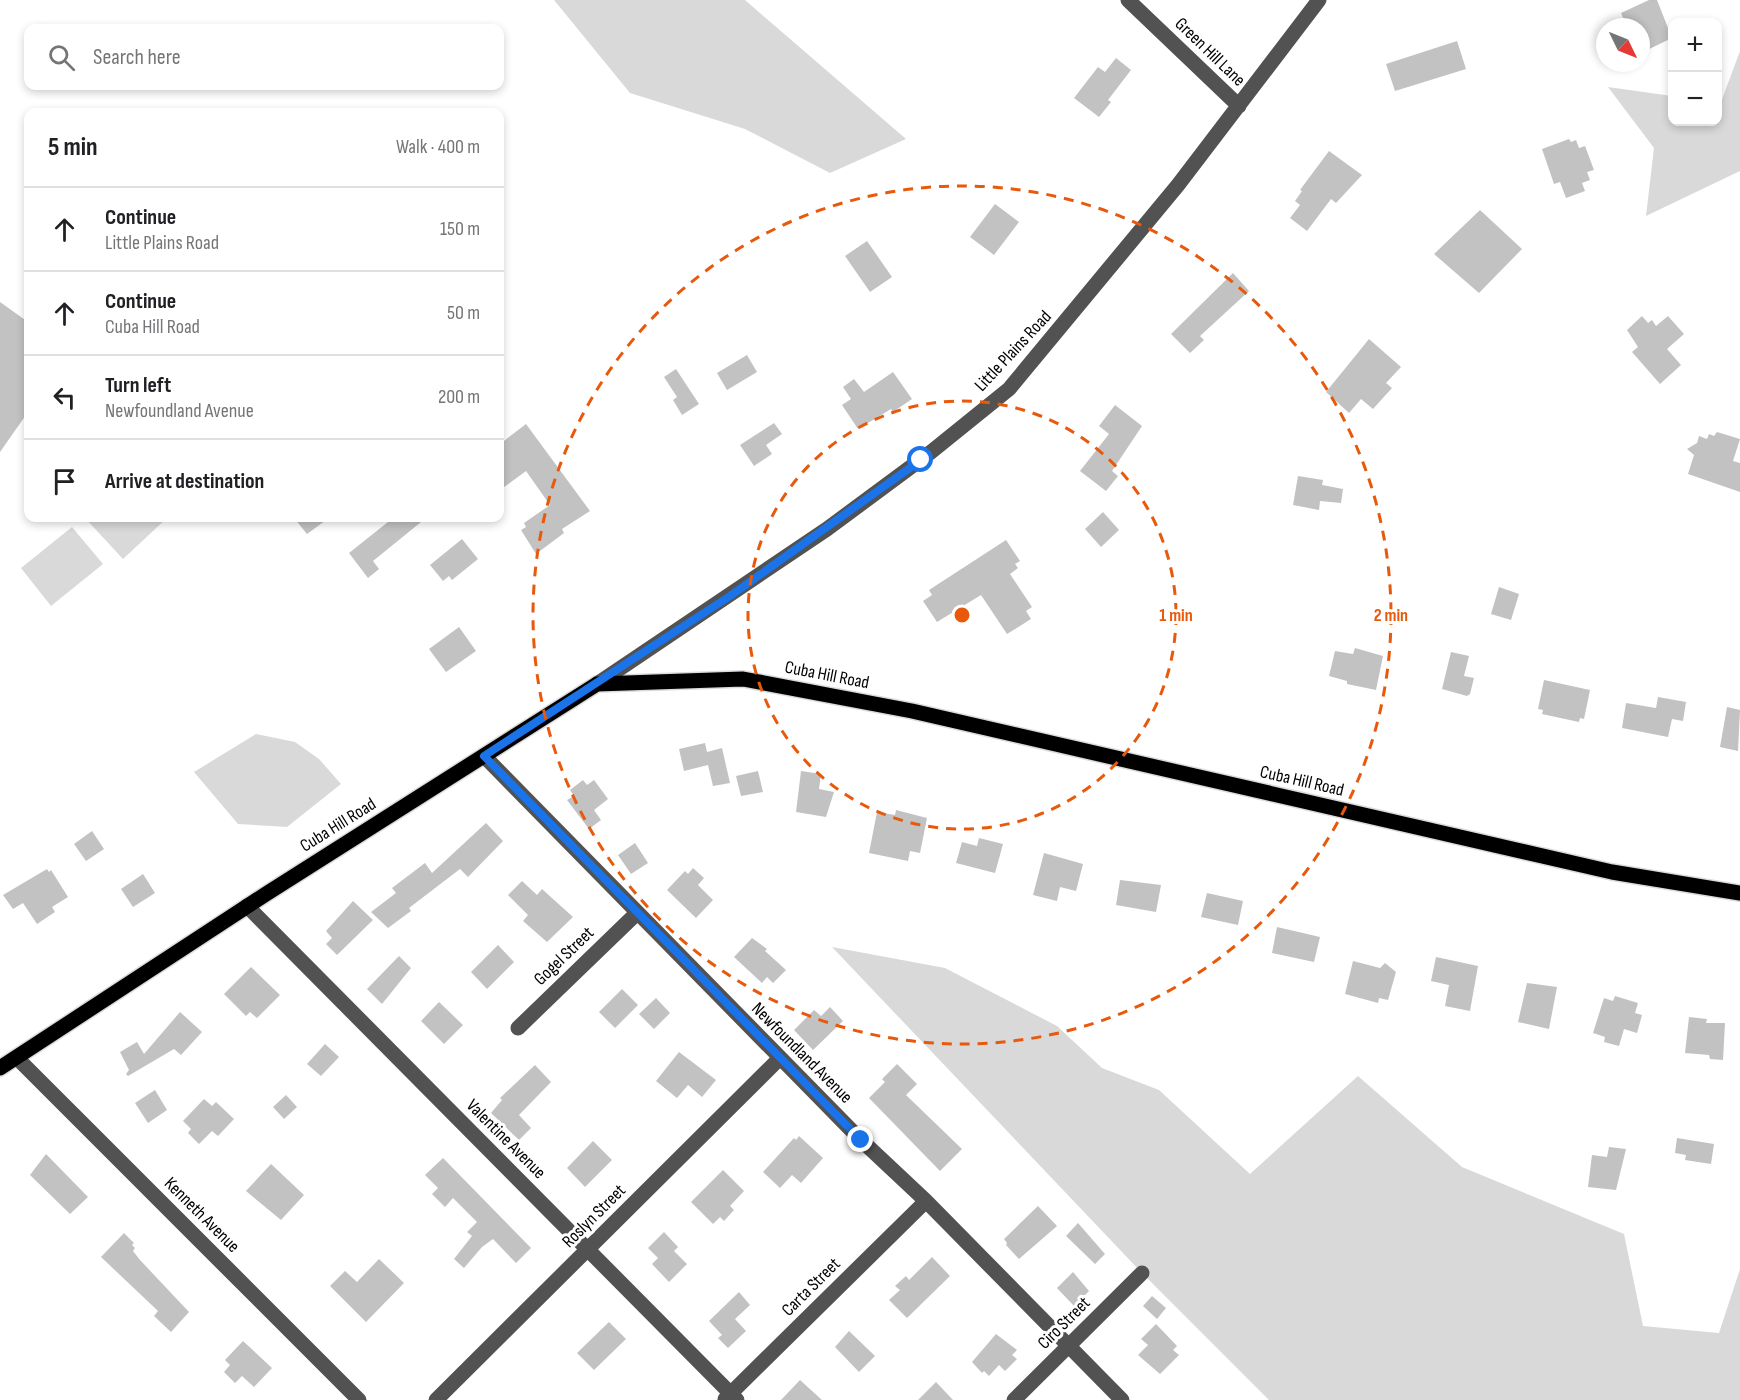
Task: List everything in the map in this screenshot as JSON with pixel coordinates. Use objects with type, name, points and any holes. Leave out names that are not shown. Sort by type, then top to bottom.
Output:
[{"type":"main road","name":"Cuba Hill Road","points":[[0,1068],[18,1059],[248,906],[597,684],[743,679],[912,711],[1612,872],[1740,893]]},
{"type":"street","name":"Green Hill Lane","points":[[1128,0],[1239,106]]},
{"type":"street","name":"Little Plains Road","points":[[597,684],[827,529],[926,456],[1009,389],[1083,302],[1239,106],[1319,0]]},
{"type":"street","name":"Newfoundland Avenue","points":[[484,756],[780,1058],[926,1201],[1122,1400]]},
{"type":"street","name":"Valentine Avenue","points":[[248,906],[588,1250],[730,1398]]},
{"type":"street","name":"Gogel Street","points":[[518,1028],[637,913]]},
{"type":"street","name":"Roslyn Street","points":[[436,1400],[780,1058]]},
{"type":"street","name":"Kenneth Avenue","points":[[18,1059],[359,1400]]},
{"type":"street","name":"Carta Street","points":[[730,1398],[926,1201]]},
{"type":"street","name":"Ciro Street","points":[[1014,1400],[1142,1273]]},
{"type":"shaded area","points":[[554,0],[745,0],[906,139],[830,173],[745,129],[630,93]]},
{"type":"shaded area","points":[[1740,51],[1740,171],[1646,216],[1654,148],[1608,87],[1668,95],[1668,126],[1722,126],[1722,99]]},
{"type":"shaded area","points":[[89,522],[163,522],[123,559]]},
{"type":"shaded area","points":[[72,527],[103,564],[51,606],[21,568]]},
{"type":"shaded area","points":[[256,734],[295,742],[319,759],[341,784],[287,827],[238,824],[194,772]]},
{"type":"shaded area","points":[[832,947],[945,968],[1057,1026],[1102,1068],[1159,1090],[1250,1174],[1358,1076],[1462,1167],[1624,1234],[1643,1326],[1719,1333],[1740,1269],[1740,1400],[1269,1400],[1142,1273]]},
{"type":"building","points":[[1649,0],[1657,0],[1668,28],[1668,40],[1650,49],[1650,18],[1623,18],[1621,13]]},
{"type":"building","points":[[1457,41],[1466,69],[1395,91],[1386,64]]},
{"type":"building","points":[[1116,58],[1131,70],[1108,100],[1111,102],[1099,117],[1074,98],[1098,67],[1105,72]]},
{"type":"building","points":[[1569,139],[1571,142],[1576,140],[1579,148],[1585,146],[1594,170],[1587,172],[1590,180],[1582,183],[1585,191],[1566,198],[1560,182],[1554,184],[1542,149]]},
{"type":"building","points":[[1329,151],[1362,175],[1336,203],[1331,199],[1307,231],[1290,218],[1300,205],[1295,201],[1302,191],[1300,190]]},
{"type":"building","points":[[995,204],[1019,222],[994,255],[970,237]]},
{"type":"building","points":[[1480,210],[1522,249],[1479,293],[1434,254]]},
{"type":"building","points":[[867,241],[892,277],[870,292],[845,256]]},
{"type":"building","points":[[1233,273],[1249,291],[1200,336],[1204,340],[1190,353],[1171,334]]},
{"type":"building","points":[[0,302],[24,319],[24,418],[0,452]]},
{"type":"building","points":[[1642,316],[1648,323],[1652,320],[1656,326],[1668,316],[1684,334],[1667,349],[1681,365],[1660,384],[1632,352],[1638,347],[1627,330]]},
{"type":"building","points":[[1369,339],[1401,367],[1386,383],[1392,388],[1373,409],[1361,399],[1349,413],[1326,392]]},
{"type":"building","points":[[747,355],[757,372],[727,390],[717,373]]},
{"type":"building","points":[[676,369],[699,404],[682,415],[673,400],[677,397],[664,377]]},
{"type":"building","points":[[893,372],[912,399],[893,412],[891,409],[858,429],[842,405],[851,399],[843,387],[854,379],[864,392]]},
{"type":"building","points":[[1115,405],[1142,426],[1112,471],[1118,476],[1106,491],[1080,471],[1109,434],[1099,426]]},
{"type":"building","points":[[774,423],[782,434],[766,445],[772,454],[754,466],[740,445]]},
{"type":"building","points":[[526,424],[590,511],[562,529],[564,533],[536,554],[521,530],[526,527],[524,523],[550,505],[526,471],[504,487],[504,441]]},
{"type":"building","points":[[1717,432],[1740,439],[1733,461],[1740,463],[1740,492],[1688,474],[1694,455],[1687,449],[1697,443],[1699,436],[1707,439],[1709,434],[1714,436]]},
{"type":"building","points":[[1298,476],[1323,480],[1322,485],[1343,489],[1341,503],[1320,501],[1319,510],[1293,505]]},
{"type":"building","points":[[1103,512],[1119,530],[1101,547],[1085,529]]},
{"type":"building","points":[[297,522],[324,522],[307,534]]},
{"type":"building","points":[[388,522],[421,522],[373,561],[379,569],[368,578],[349,553]]},
{"type":"building","points":[[462,539],[478,559],[452,580],[449,576],[443,581],[430,565]]},
{"type":"building","points":[[1006,540],[1020,561],[1015,564],[1018,568],[1010,574],[1032,607],[1026,611],[1031,619],[1007,634],[981,595],[937,622],[923,601],[932,595],[929,590]]},
{"type":"building","points":[[1499,587],[1519,594],[1511,620],[1491,614]]},
{"type":"building","points":[[459,627],[476,651],[446,672],[429,649]]},
{"type":"building","points":[[1355,648],[1383,656],[1376,690],[1347,684],[1347,681],[1329,676],[1335,651],[1353,654]]},
{"type":"building","points":[[1451,652],[1469,656],[1464,676],[1474,678],[1470,694],[1467,696],[1442,689]]},
{"type":"building","points":[[1544,680],[1590,690],[1584,719],[1580,718],[1579,722],[1542,714],[1543,710],[1538,709]]},
{"type":"building","points":[[1658,697],[1686,702],[1683,721],[1672,719],[1668,737],[1622,728],[1626,703],[1656,708]]},
{"type":"building","points":[[1727,707],[1740,710],[1738,751],[1720,747]]},
{"type":"building","points":[[705,743],[707,752],[722,748],[730,783],[713,786],[708,765],[684,771],[679,749]]},
{"type":"building","points":[[758,771],[763,792],[741,796],[736,776]]},
{"type":"building","points":[[801,771],[821,774],[819,789],[834,792],[826,817],[796,812]]},
{"type":"building","points":[[583,780],[587,785],[594,780],[608,799],[594,810],[601,820],[589,829],[567,800],[574,796],[570,790]]},
{"type":"building","points":[[896,810],[927,818],[920,853],[910,851],[908,861],[869,853],[877,812],[895,815]]},
{"type":"building","points":[[486,823],[503,841],[468,877],[460,869],[409,908],[411,911],[388,928],[371,912],[396,893],[392,888],[425,863],[432,873]]},
{"type":"building","points":[[92,831],[104,849],[86,861],[74,844]]},
{"type":"building","points":[[979,838],[1003,844],[995,873],[956,863],[962,842],[977,846]]},
{"type":"building","points":[[635,843],[648,863],[631,874],[618,855]]},
{"type":"building","points":[[1044,853],[1083,864],[1076,891],[1060,887],[1057,901],[1033,895]]},
{"type":"building","points":[[693,868],[704,878],[698,885],[713,900],[696,918],[667,890],[685,871],[688,874]]},
{"type":"building","points":[[47,869],[49,872],[51,870],[68,897],[52,907],[55,912],[37,924],[23,903],[13,909],[3,895]]},
{"type":"building","points":[[143,874],[155,893],[133,907],[121,889]]},
{"type":"building","points":[[1120,880],[1161,885],[1156,912],[1116,905]]},
{"type":"building","points":[[522,881],[537,895],[542,889],[573,917],[547,942],[523,921],[528,915],[508,895]]},
{"type":"building","points":[[1207,893],[1243,901],[1238,925],[1201,917]]},
{"type":"building","points":[[353,901],[373,920],[337,955],[326,944],[332,938],[326,931]]},
{"type":"building","points":[[1277,927],[1320,937],[1314,962],[1272,953]]},
{"type":"building","points":[[752,938],[767,949],[765,951],[786,970],[773,983],[767,977],[762,983],[734,957]]},
{"type":"building","points":[[498,945],[514,962],[487,989],[471,972]]},
{"type":"building","points":[[399,956],[411,968],[382,1004],[367,989]]},
{"type":"building","points":[[1436,957],[1478,966],[1470,1011],[1445,1006],[1449,985],[1431,981]]},
{"type":"building","points":[[1353,961],[1380,968],[1385,963],[1396,972],[1388,1000],[1379,998],[1378,1003],[1345,994]]},
{"type":"building","points":[[251,967],[280,995],[257,1018],[250,1012],[246,1016],[224,994]]},
{"type":"building","points":[[1527,983],[1557,987],[1549,1029],[1518,1022]]},
{"type":"building","points":[[622,989],[638,1005],[615,1028],[599,1012]]},
{"type":"building","points":[[1615,996],[1638,1003],[1635,1013],[1642,1015],[1637,1033],[1624,1029],[1619,1046],[1604,1042],[1605,1037],[1593,1033],[1604,998],[1613,1001]]},
{"type":"building","points":[[656,998],[670,1013],[654,1029],[639,1014]]},
{"type":"building","points":[[439,1002],[463,1025],[444,1044],[421,1021]]},
{"type":"building","points":[[830,1007],[843,1021],[813,1050],[794,1030],[814,1010],[821,1016]]},
{"type":"building","points":[[180,1012],[202,1032],[181,1055],[174,1049],[128,1076],[126,1074],[129,1070],[120,1052],[137,1042],[144,1054]]},
{"type":"building","points":[[1689,1017],[1707,1019],[1706,1023],[1725,1023],[1723,1060],[1710,1059],[1709,1055],[1685,1053]]},
{"type":"building","points":[[325,1044],[339,1057],[321,1076],[307,1064]]},
{"type":"building","points":[[679,1052],[716,1080],[702,1097],[688,1085],[677,1098],[656,1081]]},
{"type":"building","points":[[897,1064],[917,1084],[906,1095],[962,1149],[940,1171],[869,1098],[885,1082],[882,1079]]},
{"type":"building","points":[[535,1065],[551,1082],[519,1115],[531,1128],[519,1140],[491,1113],[502,1100],[500,1098]]},
{"type":"building","points":[[155,1090],[167,1110],[148,1123],[135,1103]]},
{"type":"building","points":[[286,1095],[297,1107],[284,1119],[273,1107]]},
{"type":"building","points":[[204,1099],[212,1106],[216,1102],[234,1119],[218,1136],[212,1131],[199,1144],[188,1133],[191,1129],[183,1121]]},
{"type":"building","points":[[799,1136],[823,1158],[801,1183],[792,1175],[780,1188],[763,1172],[794,1138],[796,1140]]},
{"type":"building","points":[[1677,1138],[1714,1144],[1711,1164],[1685,1160],[1686,1155],[1675,1153]]},
{"type":"building","points":[[593,1141],[612,1160],[585,1187],[567,1168]]},
{"type":"building","points":[[1609,1147],[1626,1149],[1616,1190],[1588,1187],[1592,1155],[1607,1157]]},
{"type":"building","points":[[46,1154],[88,1197],[70,1214],[30,1175]]},
{"type":"building","points":[[443,1158],[531,1248],[516,1263],[493,1239],[482,1247],[464,1268],[454,1259],[472,1236],[467,1232],[477,1222],[453,1198],[445,1207],[432,1194],[438,1188],[425,1175]]},
{"type":"building","points":[[271,1164],[304,1195],[281,1220],[246,1191]]},
{"type":"building","points":[[723,1170],[744,1191],[730,1206],[734,1210],[724,1221],[720,1217],[713,1224],[691,1202]]},
{"type":"building","points":[[1038,1206],[1057,1226],[1019,1259],[1006,1245],[1004,1239]]},
{"type":"building","points":[[1078,1223],[1105,1254],[1095,1264],[1066,1236]]},
{"type":"building","points":[[664,1232],[678,1247],[674,1251],[687,1264],[669,1282],[652,1264],[658,1258],[648,1248]]},
{"type":"building","points":[[124,1233],[134,1243],[133,1251],[140,1260],[189,1312],[171,1332],[154,1316],[158,1311],[101,1257]]},
{"type":"building","points":[[932,1257],[950,1276],[907,1318],[889,1300],[900,1290],[895,1286],[906,1276],[909,1280]]},
{"type":"building","points":[[379,1259],[404,1283],[366,1322],[330,1286],[345,1271],[357,1282]]},
{"type":"building","points":[[1073,1272],[1089,1291],[1074,1306],[1057,1288]]},
{"type":"building","points":[[739,1292],[750,1305],[735,1319],[746,1331],[728,1348],[718,1338],[722,1335],[709,1321]]},
{"type":"building","points":[[1152,1296],[1166,1308],[1157,1319],[1143,1306]]},
{"type":"building","points":[[609,1322],[626,1339],[594,1370],[577,1353]]},
{"type":"building","points":[[1156,1324],[1177,1346],[1173,1350],[1179,1355],[1160,1374],[1138,1355],[1148,1345],[1141,1339]]},
{"type":"building","points":[[849,1331],[875,1356],[859,1372],[835,1347]]},
{"type":"building","points":[[996,1334],[1017,1350],[1012,1355],[1017,1359],[1005,1371],[999,1365],[989,1376],[984,1371],[982,1373],[972,1362]]},
{"type":"building","points":[[243,1341],[272,1368],[254,1387],[242,1376],[235,1383],[224,1372],[230,1365],[225,1360]]},
{"type":"building","points":[[800,1380],[822,1400],[781,1400]]},
{"type":"building","points":[[936,1382],[953,1400],[918,1400]]},
{"type":"route","points":[[861,1140],[484,756],[730,596],[921,460]]}]
